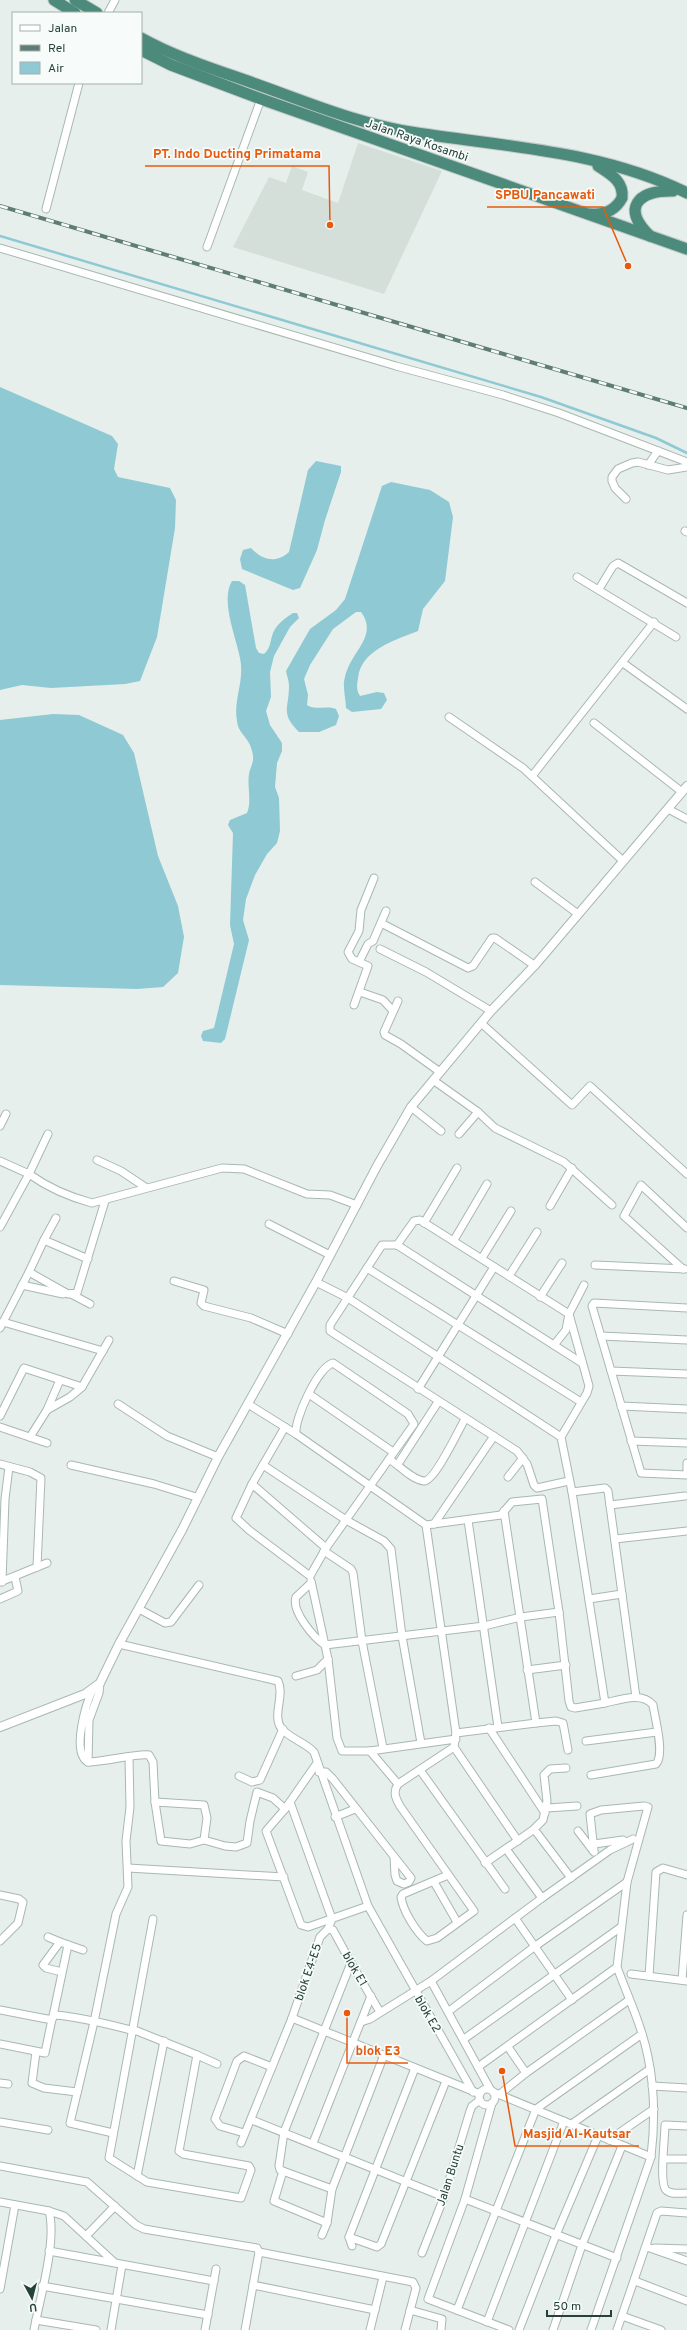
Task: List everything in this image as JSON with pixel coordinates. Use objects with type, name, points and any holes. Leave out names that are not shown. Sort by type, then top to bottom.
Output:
[{"type":"highway","points":[[54,0],[72,12]]},
{"type":"highway","points":[[75,0],[95,12]]},
{"type":"highway","name":"Jalan Raya Kosambi","points":[[142,38],[213,69],[373,124],[416,133],[530,147],[587,159],[684,192]]},
{"type":"highway","name":"Jalan Raya Kosambi","points":[[142,50],[171,65],[261,99],[495,181],[578,213],[687,249]]},
{"type":"highway","points":[[578,213],[605,213],[615,208],[622,198],[621,185],[618,180],[587,159]]},
{"type":"highway","points":[[652,238],[636,220],[635,210],[638,201],[652,191],[684,192]]},
{"type":"street","points":[[109,12],[115,0]]},
{"type":"street","points":[[46,209],[79,84]]},
{"type":"street","points":[[207,247],[261,99]]},
{"type":"street","points":[[0,248],[396,366],[503,395],[559,413],[687,462]]},
{"type":"street","points":[[648,465],[658,451]]},
{"type":"street","points":[[626,499],[615,488],[612,476],[618,469],[632,463],[668,470],[687,467]]},
{"type":"street","points":[[599,589],[613,566],[618,563],[687,603]]},
{"type":"street","points":[[577,577],[676,636]]},
{"type":"street","points":[[532,776],[654,622]]},
{"type":"street","points":[[623,663],[687,709]]},
{"type":"street","points":[[449,717],[510,758],[532,776],[622,860]]},
{"type":"street","points":[[85,1731],[99,1693],[100,1683],[119,1644],[182,1530],[196,1497],[288,1334],[411,1107],[491,1011],[534,965],[622,860],[685,789],[594,723]]},
{"type":"street","points":[[668,809],[687,819]]},
{"type":"street","points":[[354,1005],[360,992],[368,966],[349,956],[348,952],[359,930],[361,910],[374,878]]},
{"type":"street","points":[[535,882],[578,914]]},
{"type":"street","points":[[359,962],[368,944],[373,941],[386,911]]},
{"type":"street","points":[[381,922],[468,968],[473,966],[492,938],[495,938],[534,965]]},
{"type":"street","points":[[380,949],[426,972],[491,1011]]},
{"type":"street","points":[[360,992],[382,1000],[393,1011]]},
{"type":"street","points":[[398,1001],[384,1032],[385,1035],[401,1044],[440,1072]]},
{"type":"street","points":[[481,1023],[572,1105],[590,1086],[687,1174]]},
{"type":"street","points":[[433,1080],[478,1112],[495,1128],[508,1136],[549,1154],[572,1168],[612,1205]]},
{"type":"street","points":[[411,1107],[441,1131]]},
{"type":"street","points":[[459,1134],[478,1112]]},
{"type":"street","points":[[0,1126],[6,1114]]},
{"type":"street","points":[[0,1227],[29,1174],[48,1134]]},
{"type":"street","points":[[97,1160],[121,1171],[145,1187]]},
{"type":"street","points":[[0,1161],[78,1199],[92,1203],[105,1201],[145,1187],[222,1168],[238,1167],[307,1194],[326,1194],[357,1205]]},
{"type":"street","points":[[424,1223],[457,1168]]},
{"type":"street","points":[[550,1206],[572,1168]]},
{"type":"street","points":[[454,1240],[487,1184]]},
{"type":"street","points":[[685,1269],[624,1216],[641,1185],[687,1228]]},
{"type":"street","points":[[22,1285],[74,1295],[78,1291],[105,1201]]},
{"type":"street","points":[[482,1258],[511,1211]]},
{"type":"street","points":[[56,1218],[44,1240],[30,1272],[1,1325],[103,1351]]},
{"type":"street","points":[[397,1245],[414,1221],[420,1220],[454,1240],[540,1297],[569,1314],[589,1386],[587,1393],[561,1437],[572,1492],[605,1703]]},
{"type":"street","points":[[269,1224],[330,1255]]},
{"type":"street","points":[[509,1276],[537,1232]]},
{"type":"street","points":[[44,1240],[88,1259]]},
{"type":"street","points":[[569,1481],[537,1488],[523,1458],[494,1436],[464,1419],[330,1331],[330,1325],[382,1245],[397,1245],[582,1363]]},
{"type":"street","points":[[540,1297],[562,1263]]},
{"type":"street","points":[[595,1265],[685,1269]]},
{"type":"street","points":[[418,1389],[494,1267]]},
{"type":"street","points":[[366,1268],[581,1402]]},
{"type":"street","points":[[30,1272],[90,1304]]},
{"type":"street","points":[[174,1282],[204,1290],[201,1303],[204,1306],[251,1318],[288,1334]]},
{"type":"street","points":[[316,1282],[348,1298],[561,1437]]},
{"type":"street","points":[[554,1345],[568,1326],[569,1314],[584,1285]]},
{"type":"street","points":[[687,1308],[594,1303],[592,1306],[641,1473],[686,1475],[687,1463]]},
{"type":"street","points":[[601,1336],[687,1340]]},
{"type":"street","points":[[47,1410],[70,1397],[82,1387],[109,1340]]},
{"type":"street","points":[[296,1434],[296,1422],[309,1394],[326,1367],[333,1363],[408,1414],[414,1424],[325,1549],[310,1580],[296,1597],[295,1604],[299,1615],[316,1639],[325,1645],[362,1641],[484,1626],[521,1617],[559,1612]]},
{"type":"street","points":[[0,1416],[24,1368],[82,1387]]},
{"type":"street","points":[[611,1371],[687,1374]]},
{"type":"street","points":[[30,1437],[47,1410],[60,1380]]},
{"type":"street","points":[[309,1394],[393,1452]]},
{"type":"street","points":[[398,1464],[438,1402]]},
{"type":"street","points":[[118,1404],[167,1436],[218,1457]]},
{"type":"street","points":[[248,1404],[296,1434],[426,1525],[501,1514],[512,1502],[540,1498],[543,1501],[566,1665],[570,1707],[605,1703],[636,1697],[650,1701],[653,1705],[660,1755],[656,1764],[592,1775]]},
{"type":"street","points":[[621,1406],[687,1409]]},
{"type":"street","points":[[389,1459],[417,1478],[423,1481],[428,1479],[436,1471],[464,1419]]},
{"type":"street","points":[[0,1427],[47,1443]]},
{"type":"street","points":[[285,1427],[252,1484],[236,1515],[236,1520],[310,1580],[328,1659],[340,1748],[345,1753],[370,1751],[421,1743],[489,1728],[556,1721],[563,1723],[568,1750]]},
{"type":"street","points":[[434,1524],[494,1436]]},
{"type":"street","points":[[632,1441],[687,1443]]},
{"type":"street","points":[[508,1477],[523,1458]]},
{"type":"street","points":[[0,1464],[30,1472],[41,1478],[37,1567]]},
{"type":"street","points":[[72,1465],[154,1484],[196,1497]]},
{"type":"street","points":[[264,1465],[346,1520],[384,1541],[391,1549],[402,1636],[421,1743]]},
{"type":"street","points":[[9,1467],[3,1499],[1,1582],[47,1563]]},
{"type":"street","points":[[252,1484],[325,1549],[351,1569],[353,1573],[362,1641],[383,1748]]},
{"type":"street","points":[[572,1492],[605,1488],[608,1491],[636,1697]]},
{"type":"street","points":[[610,1505],[685,1496]]},
{"type":"street","points":[[504,1510],[536,1723]]},
{"type":"street","points":[[468,1520],[498,1727]]},
{"type":"street","points":[[426,1525],[443,1631],[456,1736],[454,1747],[518,1841]]},
{"type":"street","points":[[615,1539],[687,1532]]},
{"type":"street","points":[[0,1599],[18,1591],[15,1577]]},
{"type":"street","points":[[139,1609],[165,1623],[171,1622],[199,1585]]},
{"type":"street","points":[[589,1599],[622,1594]]},
{"type":"street","points":[[119,1644],[276,1680],[280,1685],[278,1722],[283,1730],[314,1752],[319,1772],[368,1906],[415,1991],[431,1981],[542,1898],[599,1858],[618,1845],[636,1838]]},
{"type":"street","points":[[296,1676],[317,1670],[328,1659]]},
{"type":"street","points":[[527,1670],[566,1665]]},
{"type":"street","points":[[0,1727],[93,1689],[100,1683]]},
{"type":"street","points":[[93,1689],[87,1700],[85,1731],[88,1762],[129,1758],[144,1754],[151,1758],[155,1802],[161,1841],[190,1844],[204,1840],[236,1847],[247,1843],[254,1802],[257,1792],[261,1792]]},
{"type":"street","points":[[489,1728],[546,1811]]},
{"type":"street","points":[[257,1782],[265,1770],[283,1730]]},
{"type":"street","points":[[586,1741],[657,1732]]},
{"type":"street","points":[[448,1875],[403,1894],[401,1897],[404,1906],[417,1930],[427,1941],[431,1941],[474,1911],[396,1798],[395,1790],[398,1784],[454,1747]]},
{"type":"street","points":[[370,1751],[398,1784]]},
{"type":"street","points":[[113,2133],[70,2123],[94,2022],[116,1914],[128,1886],[126,1841],[130,1807],[129,1758]]},
{"type":"street","points":[[316,1763],[285,1809],[266,1831],[301,1925],[308,1927],[368,1906]]},
{"type":"street","points":[[485,1863],[539,1826],[546,1811],[544,1775],[550,1769],[566,1768]]},
{"type":"street","points":[[420,1770],[505,1890]]},
{"type":"street","points":[[319,1772],[322,1771],[329,1776],[394,1857]]},
{"type":"street","points":[[240,1776],[252,1782],[257,1782]]},
{"type":"street","points":[[257,1782],[261,1792],[273,1798],[285,1809]]},
{"type":"street","points":[[155,1802],[204,1805],[207,1818],[204,1840]]},
{"type":"street","points":[[290,1802],[332,1919]]},
{"type":"street","points":[[546,1811],[577,1806]]},
{"type":"street","points":[[591,2330],[651,2157],[654,2109],[650,2069],[642,2034],[617,1967],[627,1882],[636,1838],[648,1807],[644,1806],[601,1810],[589,1816],[594,1848]]},
{"type":"street","points":[[336,1817],[355,1809]]},
{"type":"street","points":[[578,1831],[594,1848],[599,1858]]},
{"type":"street","points":[[537,1833],[571,1878]]},
{"type":"street","points":[[594,1848],[636,1838]]},
{"type":"street","points":[[509,1853],[542,1898]]},
{"type":"street","points":[[128,1868],[284,1877]]},
{"type":"street","points":[[649,1976],[656,1872],[663,1868],[687,1875]]},
{"type":"street","points":[[434,1882],[457,1922]]},
{"type":"street","points":[[449,2010],[534,1947],[627,1882]]},
{"type":"street","points":[[0,1896],[23,1901],[18,1923],[0,1941]]},
{"type":"street","points":[[630,1974],[684,1980],[687,1915]]},
{"type":"street","points":[[515,1918],[572,2000]]},
{"type":"street","points":[[153,1919],[109,2158],[147,2182],[239,2198],[242,2196],[251,2170],[249,2166],[183,2154],[179,2151],[197,2055]]},
{"type":"street","name":"blok E4-E5","points":[[241,2143],[244,2133],[252,2120],[292,2018],[320,1937],[328,1929],[332,1919]]},
{"type":"street","points":[[464,2039],[554,1973],[621,1927]]},
{"type":"street","name":"blok E1","points":[[328,1929],[333,1930],[350,1963],[380,2012]]},
{"type":"street","points":[[0,1931],[8,1933]]},
{"type":"street","points":[[48,1937],[83,1950]]},
{"type":"street","points":[[0,2044],[45,2053],[62,1972],[64,1943]]},
{"type":"street","points":[[62,1972],[46,1968],[43,1965],[64,1943]]},
{"type":"street","points":[[332,2189],[284,2171],[279,2166],[284,2132],[350,1963]]},
{"type":"street","points":[[478,2067],[508,2047],[617,1967]]},
{"type":"street","points":[[431,1981],[449,2010],[478,2067],[494,2092],[495,2098],[492,2103],[465,2199],[428,2299],[509,2330]]},
{"type":"street","name":"blok E2","points":[[361,2022],[370,2019],[415,1991],[477,2095]]},
{"type":"street","points":[[314,2143],[371,1996]]},
{"type":"street","points":[[494,2092],[526,2073],[629,2000]]},
{"type":"street","points":[[0,2010],[52,2018],[61,2015],[132,2030],[164,2041],[217,2064]]},
{"type":"street","points":[[292,2018],[353,2044],[446,2080],[477,2095],[483,2104],[492,2103]]},
{"type":"street","points":[[457,2310],[495,2210],[536,2109],[642,2034]]},
{"type":"street","points":[[137,2176],[164,2041]]},
{"type":"street","points":[[508,2047],[526,2073]]},
{"type":"street","points":[[36,2052],[32,2083],[44,2088],[77,2092]]},
{"type":"street","points":[[322,2235],[327,2223],[332,2189],[384,2055]]},
{"type":"street","points":[[244,2133],[220,2126],[215,2119],[237,2062],[244,2056],[272,2067]]},
{"type":"street","points":[[352,2246],[349,2237],[415,2068]]},
{"type":"street","points":[[573,2123],[650,2069]]},
{"type":"street","points":[[349,2237],[379,2246],[446,2080]]},
{"type":"street","points":[[0,2083],[8,2084]]},
{"type":"street","points":[[652,2086],[687,2088]]},
{"type":"street","points":[[477,2095],[484,2090],[494,2092],[564,2121],[573,2123],[598,2136],[651,2157]]},
{"type":"street","name":"Jalan Buntu","points":[[422,2253],[444,2197],[470,2111],[477,2095]]},
{"type":"street","points":[[609,2140],[654,2109]]},
{"type":"street","points":[[252,2120],[314,2143],[344,2158],[444,2197]]},
{"type":"street","points":[[487,2322],[564,2121]]},
{"type":"street","points":[[0,2122],[48,2130]]},
{"type":"street","points":[[687,2126],[666,2125],[663,2179],[665,2189],[671,2192],[687,2193]]},
{"type":"street","points":[[519,2330],[556,2235],[598,2136]]},
{"type":"street","points":[[553,2330],[582,2245],[622,2146]]},
{"type":"street","points":[[664,2159],[687,2160]]},
{"type":"street","points":[[0,2166],[87,2182],[136,2225],[144,2229],[256,2248],[259,2252],[414,2283],[416,2288],[405,2330]]},
{"type":"street","points":[[284,2171],[274,2201],[327,2223]]},
{"type":"street","points":[[465,2199],[616,2258]]},
{"type":"street","points":[[0,2202],[49,2211],[64,2216],[114,2262]]},
{"type":"street","points":[[0,2289],[2,2260],[15,2205]]},
{"type":"street","points":[[86,2236],[115,2206]]},
{"type":"street","points":[[34,2330],[49,2251],[52,2226],[49,2211]]},
{"type":"street","points":[[617,2330],[647,2247],[658,2211],[687,2213]]},
{"type":"street","points":[[647,2247],[687,2249]]},
{"type":"street","points":[[647,2247],[687,2261]]},
{"type":"street","points":[[49,2251],[214,2281]]},
{"type":"street","points":[[245,2330],[259,2252]]},
{"type":"street","points":[[111,2330],[122,2265]]},
{"type":"street","points":[[205,2330],[216,2269]]},
{"type":"street","points":[[370,2330],[384,2277]]},
{"type":"street","points":[[635,2281],[687,2300]]},
{"type":"street","points":[[253,2285],[375,2310]]},
{"type":"street","points":[[42,2286],[208,2315]]},
{"type":"street","points":[[410,2310],[442,2319],[441,2330]]},
{"type":"street","points":[[622,2316],[662,2330]]},
{"type":"street","points":[[36,2320],[96,2330]]},
{"type":"shaded area","points":[[358,143],[442,171],[384,294],[233,247],[269,177],[286,183],[292,166],[308,172],[302,190],[338,203]]},
{"type":"water","points":[[0,387],[112,436],[118,444],[114,469],[118,477],[170,488],[176,500],[175,528],[157,637],[140,681],[125,684],[51,688],[22,685],[0,690]]},
{"type":"water","points":[[316,461],[341,466],[341,472],[317,550],[300,588],[293,590],[242,569],[240,559],[243,550],[251,548],[264,558],[269,559],[279,558],[289,552],[308,470]]},
{"type":"water","points":[[391,482],[430,490],[449,502],[453,517],[445,581],[423,609],[418,631],[380,647],[365,660],[360,668],[357,690],[360,696],[377,692],[384,693],[387,700],[381,709],[352,712],[346,708],[344,688],[345,677],[352,660],[362,644],[367,629],[366,621],[361,612],[356,612],[333,629],[310,665],[304,679],[308,695],[307,705],[314,708],[336,709],[339,716],[336,725],[319,732],[299,732],[293,726],[287,715],[289,686],[286,671],[310,629],[336,610],[345,599],[382,486]]},
{"type":"water","points":[[232,581],[239,581],[245,585],[256,648],[259,653],[264,654],[266,652],[273,633],[287,617],[293,613],[297,613],[299,618],[290,627],[274,656],[270,672],[271,697],[266,711],[270,725],[282,743],[282,751],[277,763],[275,787],[279,798],[280,831],[277,843],[267,854],[255,875],[246,899],[243,920],[249,940],[225,1039],[221,1043],[203,1041],[201,1036],[203,1031],[214,1028],[234,944],[230,925],[233,833],[228,825],[230,820],[247,813],[249,804],[249,774],[253,758],[250,745],[240,731],[236,713],[241,666],[228,608],[229,589]]},
{"type":"water","points":[[53,714],[79,715],[123,735],[134,753],[158,856],[178,906],[184,937],[178,973],[163,987],[137,989],[0,985],[0,720]]},
{"type":"waterway","points":[[0,236],[541,397],[656,438],[687,453]]},
{"type":"railway","points":[[0,206],[687,408]]},
{"type":"place","name":"PT. Indo Ducting Primatama","points":[[330,225]]},
{"type":"place","name":"SPBU Pancawati","points":[[628,266]]},
{"type":"place","name":"blok E3","points":[[347,2013]]},
{"type":"place","name":"Masjid Al-Kautsar","points":[[502,2071]]}]
